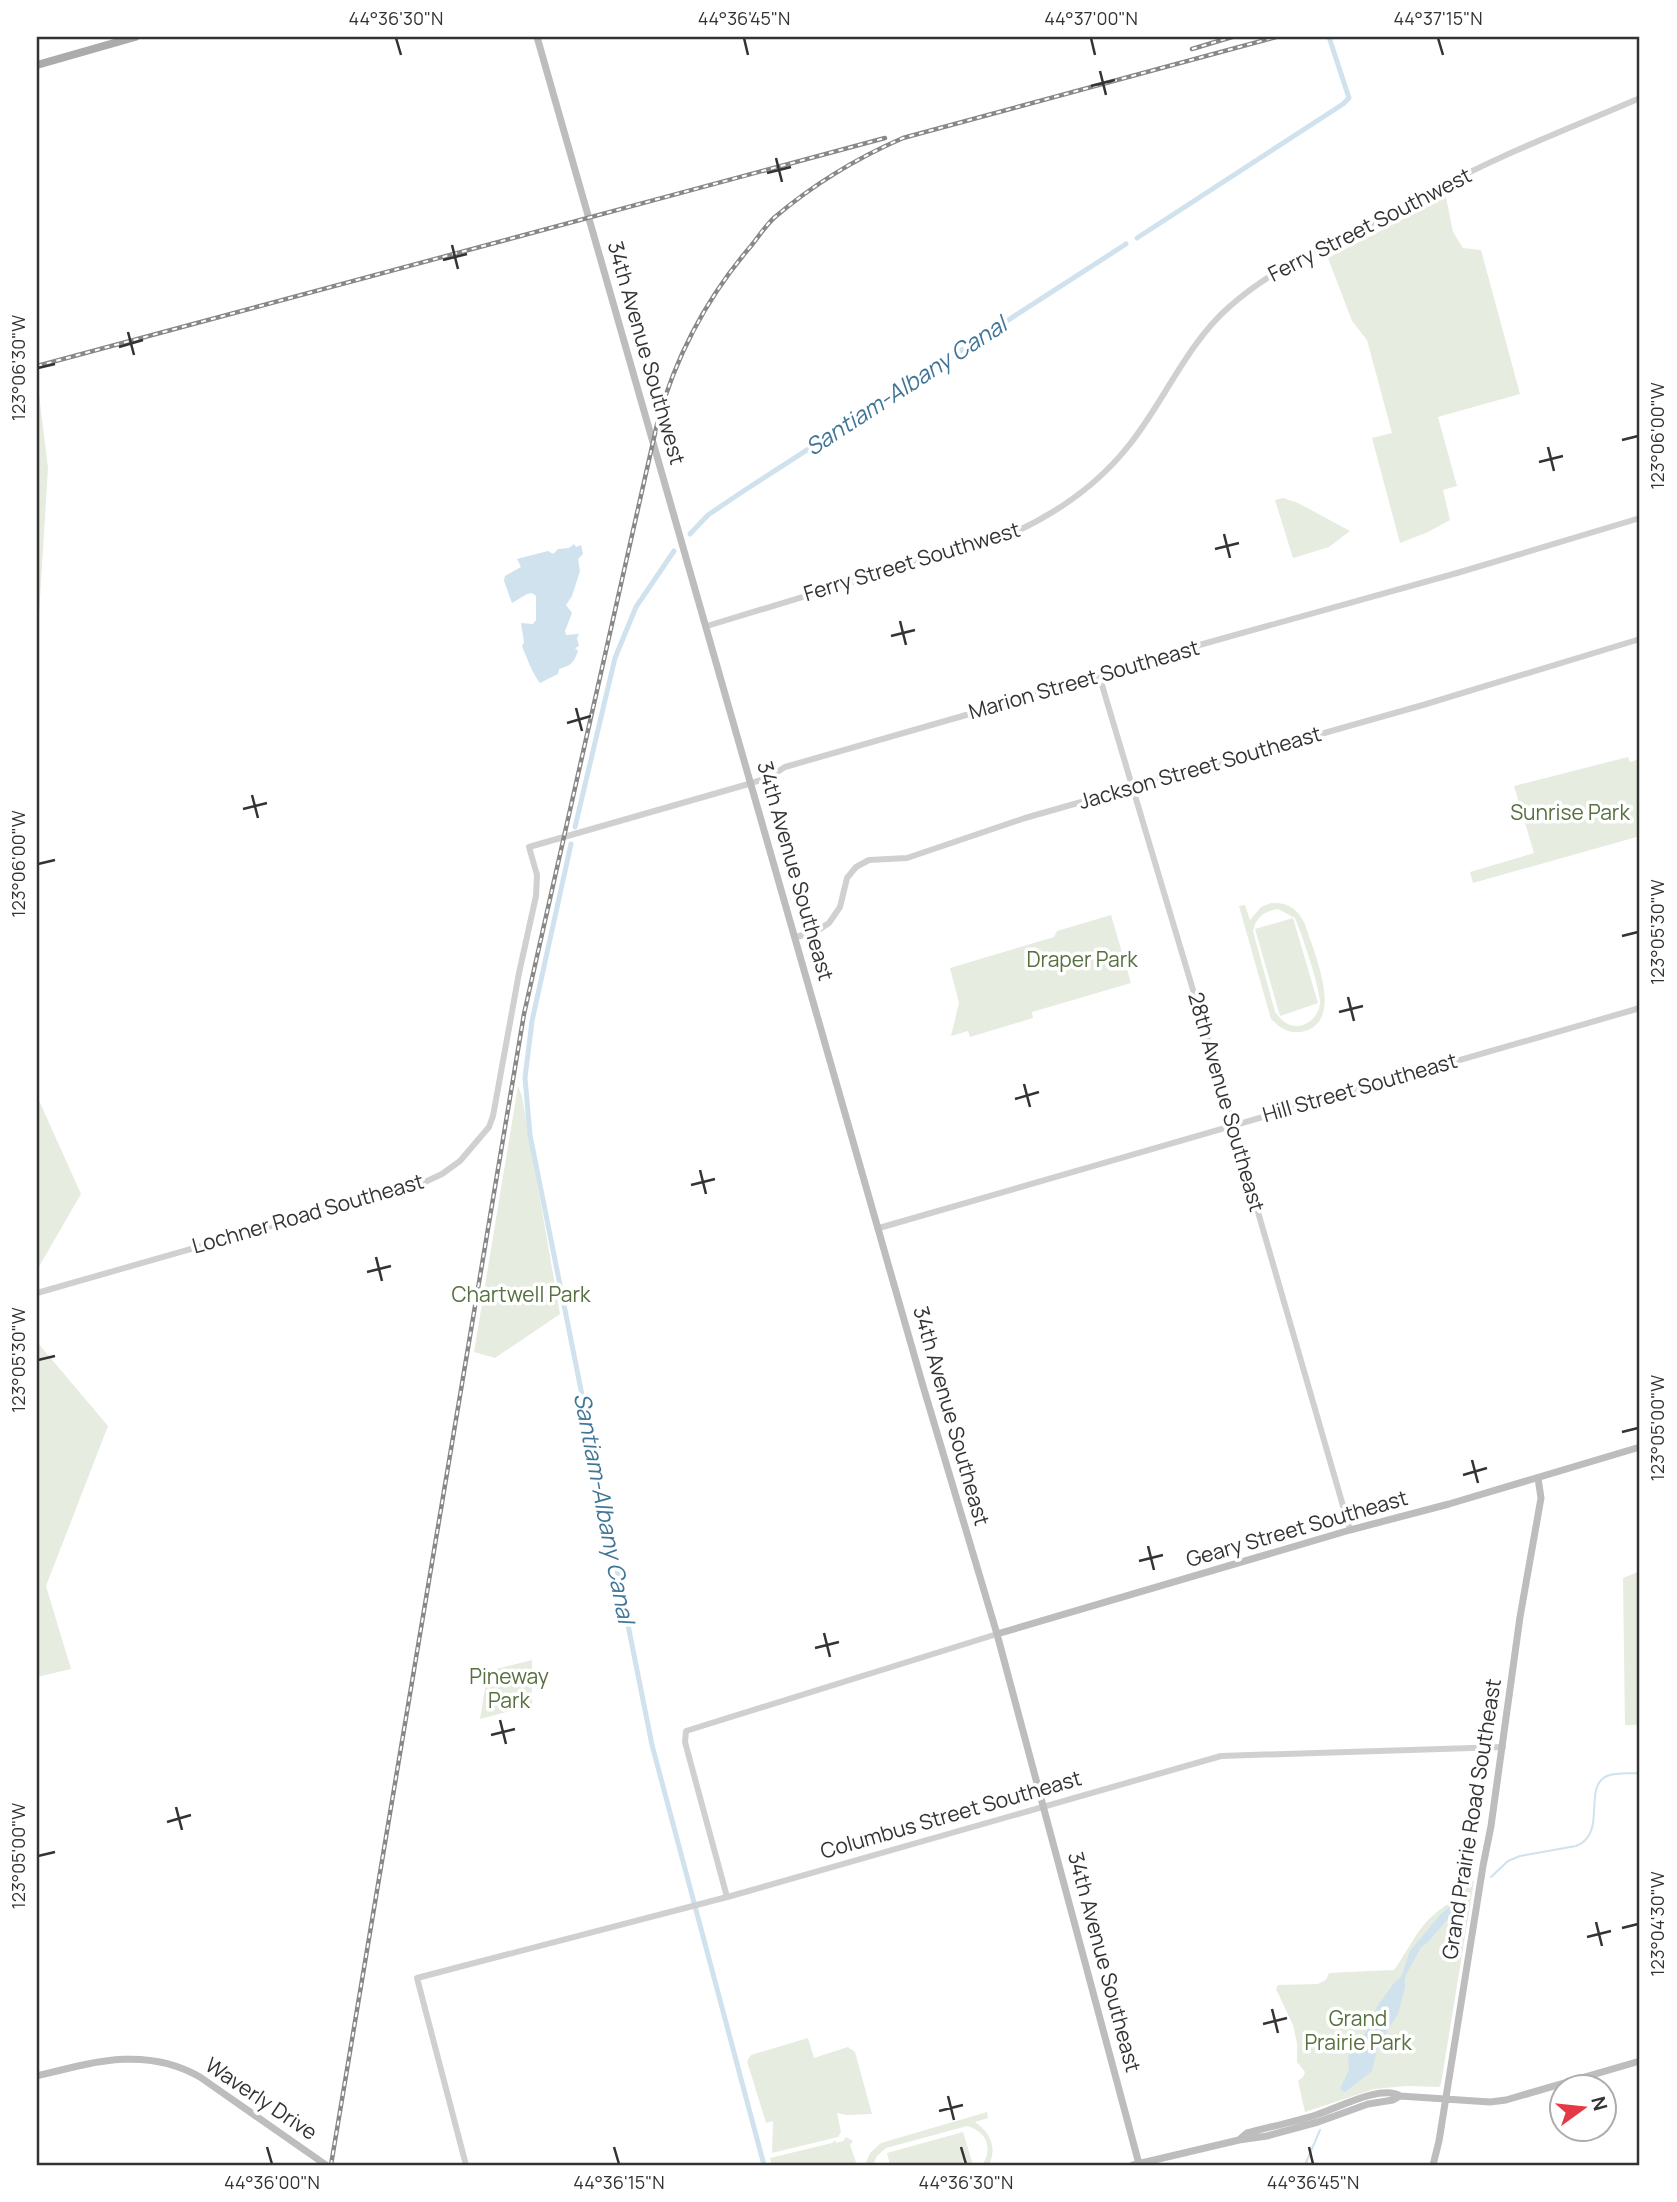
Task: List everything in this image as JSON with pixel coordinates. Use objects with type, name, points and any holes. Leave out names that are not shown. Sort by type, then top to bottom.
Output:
[{"type":"main road","points":[[37,65],[135,37]]},
{"type":"main road","name":"34th Avenue Southwest","points":[[537,37],[722,680]]},
{"type":"main road","name":"34th Avenue Southeast","points":[[722,680],[923,1386],[998,1634],[1136,2165]]},
{"type":"main road","name":"Geary Street Southeast","points":[[998,1634],[1640,1447]]},
{"type":"main road","name":"Grand Prairie Road Southeast","points":[[1433,2165],[1503,1747],[1520,1617],[1541,1498],[1538,1478]]},
{"type":"main road","name":"Waverly Drive","points":[[37,2076],[108,2059],[132,2058],[159,2061],[189,2070],[326,2165]]},
{"type":"main road","points":[[1136,2165],[1306,2126],[1358,2107],[1400,2096],[1490,2102],[1506,2100],[1640,2061]]},
{"type":"street","name":"Ferry Street Southwest","points":[[707,625],[1013,533],[1045,518],[1102,477],[1131,443],[1204,334],[1227,308],[1257,283],[1286,265],[1406,208],[1459,178],[1640,98]]},
{"type":"street","name":"Marion Street Southeast","points":[[529,847],[752,783],[785,767],[1640,518]]},
{"type":"street","name":"Jackson Street Southeast","points":[[796,937],[817,931],[829,923],[840,907],[847,878],[864,862],[907,858],[1016,821],[1423,705],[1640,639]]},
{"type":"street","name":"28th Avenue Southeast","points":[[1099,675],[1350,1530]]},
{"type":"street","name":"Lochner Road Southeast","points":[[37,1293],[425,1182],[460,1161],[489,1127],[496,1105],[519,973],[536,895],[537,875],[529,847]]},
{"type":"street","name":"Hill Street Southeast","points":[[879,1228],[1640,1008]]},
{"type":"street","name":"Geary Street Southeast","points":[[727,1897],[684,1733],[998,1634]]},
{"type":"street","name":"Columbus Street Southeast","points":[[466,2165],[417,1978],[727,1897],[1221,1756],[1503,1747]]},
{"type":"green space","points":[[1446,197],[1453,232],[1463,248],[1481,250],[1520,394],[1438,417],[1457,486],[1443,490],[1450,520],[1400,543],[1372,438],[1392,433],[1367,340],[1352,321],[1328,258]]},
{"type":"green space","points":[[37,378],[48,468],[37,648]]},
{"type":"green space","points":[[1283,498],[1298,503],[1350,531],[1329,547],[1293,558],[1275,500]]},
{"type":"green space","name":"Sunrise Park","points":[[1628,757],[1630,762],[1639,759],[1640,763],[1640,836],[1473,883],[1470,872],[1534,853],[1514,786]]},
{"type":"green space","points":[[1271,903],[1287,905],[1299,914],[1305,924],[1319,967],[1325,999],[1323,1013],[1317,1024],[1305,1031],[1287,1030],[1271,1019],[1239,906],[1245,905],[1250,920],[1261,907]],"holes":[[[1278,909],[1295,918],[1314,974],[1320,1004],[1312,1019],[1298,1026],[1287,1023],[1275,1012],[1253,931],[1259,918],[1269,911]]]},
{"type":"green space","name":"Draper Park","points":[[1111,915],[1131,983],[1032,1012],[1033,1018],[970,1037],[968,1031],[951,1036],[959,1003],[950,968],[1054,937],[1057,931]]},
{"type":"green space","points":[[1293,918],[1318,1003],[1280,1016],[1255,929]]},
{"type":"green space","name":"Chartwell Park","points":[[518,1086],[522,1096],[560,1314],[495,1358],[474,1352]]},
{"type":"green space","points":[[37,1096],[81,1194],[37,1270]]},
{"type":"green space","points":[[37,1342],[108,1426],[46,1586],[71,1669],[37,1677]]},
{"type":"green space","points":[[1640,1571],[1640,1725],[1625,1725],[1623,1578]]},
{"type":"green space","name":"Pineway Park","points":[[532,1660],[532,1705],[480,1719],[488,1671]]},
{"type":"green space","name":"Grand Prairie Park","points":[[1472,1881],[1439,2087],[1374,2089],[1305,2112],[1298,2081],[1305,2072],[1297,2062],[1293,2025],[1276,1989],[1278,1985],[1318,1984],[1326,1980],[1329,1973],[1394,1970],[1422,1927]]},
{"type":"green space","points":[[808,2038],[814,2058],[848,2047],[855,2052],[872,2114],[837,2113],[841,2132],[838,2137],[772,2153],[773,2121],[766,2123],[747,2061],[751,2055]]},
{"type":"green space","points":[[987,2112],[988,2118],[975,2122],[991,2141],[989,2165],[982,2165],[988,2147],[986,2141],[974,2128],[967,2126],[886,2148],[877,2156],[873,2165],[865,2165],[870,2153],[881,2143]]},
{"type":"green space","points":[[963,2132],[973,2165],[890,2165],[887,2153]]},
{"type":"green space","points":[[846,2137],[853,2141],[850,2145],[857,2165],[772,2165],[770,2158],[835,2140],[836,2143]]},
{"type":"water","points":[[574,544],[576,547],[581,545],[583,554],[578,559],[580,571],[572,596],[566,605],[572,613],[565,631],[566,635],[579,634],[579,646],[575,648],[578,651],[571,663],[559,669],[558,674],[540,683],[522,646],[524,642],[521,623],[533,624],[536,620],[536,596],[527,594],[512,603],[504,581],[505,576],[521,567],[517,559],[548,551],[553,554],[558,549],[569,548]]},
{"type":"water","points":[[1467,1892],[1469,1894],[1421,1947],[1405,1977],[1398,2014],[1378,2045],[1372,2071],[1345,2092],[1340,2089],[1349,2069],[1348,2052],[1366,2032],[1378,2005],[1401,1977],[1410,1951],[1441,1914]]},
{"type":"waterway","name":"Santiam-Albany Canal","points":[[1137,238],[1349,98],[1329,37]]},
{"type":"waterway","name":"Santiam-Albany Canal","points":[[690,534],[708,515],[742,492],[1126,244]]},
{"type":"waterway","name":"Santiam-Albany Canal","points":[[575,827],[615,658],[636,607],[674,551]]},
{"type":"waterway","name":"Santiam-Albany Canal","points":[[571,844],[532,1021],[525,1078],[530,1135],[652,1745],[764,2165]]},
{"type":"waterway","points":[[1491,1877],[1508,1861],[1520,1856],[1576,1846],[1585,1840],[1591,1832],[1596,1790],[1600,1782],[1611,1775],[1640,1773]]},
{"type":"waterway","points":[[1305,2165],[1320,2130]]},
{"type":"railway","points":[[1192,49],[1232,37]]},
{"type":"railway","points":[[331,2165],[524,1014],[658,420],[684,350],[721,285],[772,220],[821,183],[869,154],[903,138],[1276,37]]},
{"type":"railway","points":[[37,366],[885,138]]}]
